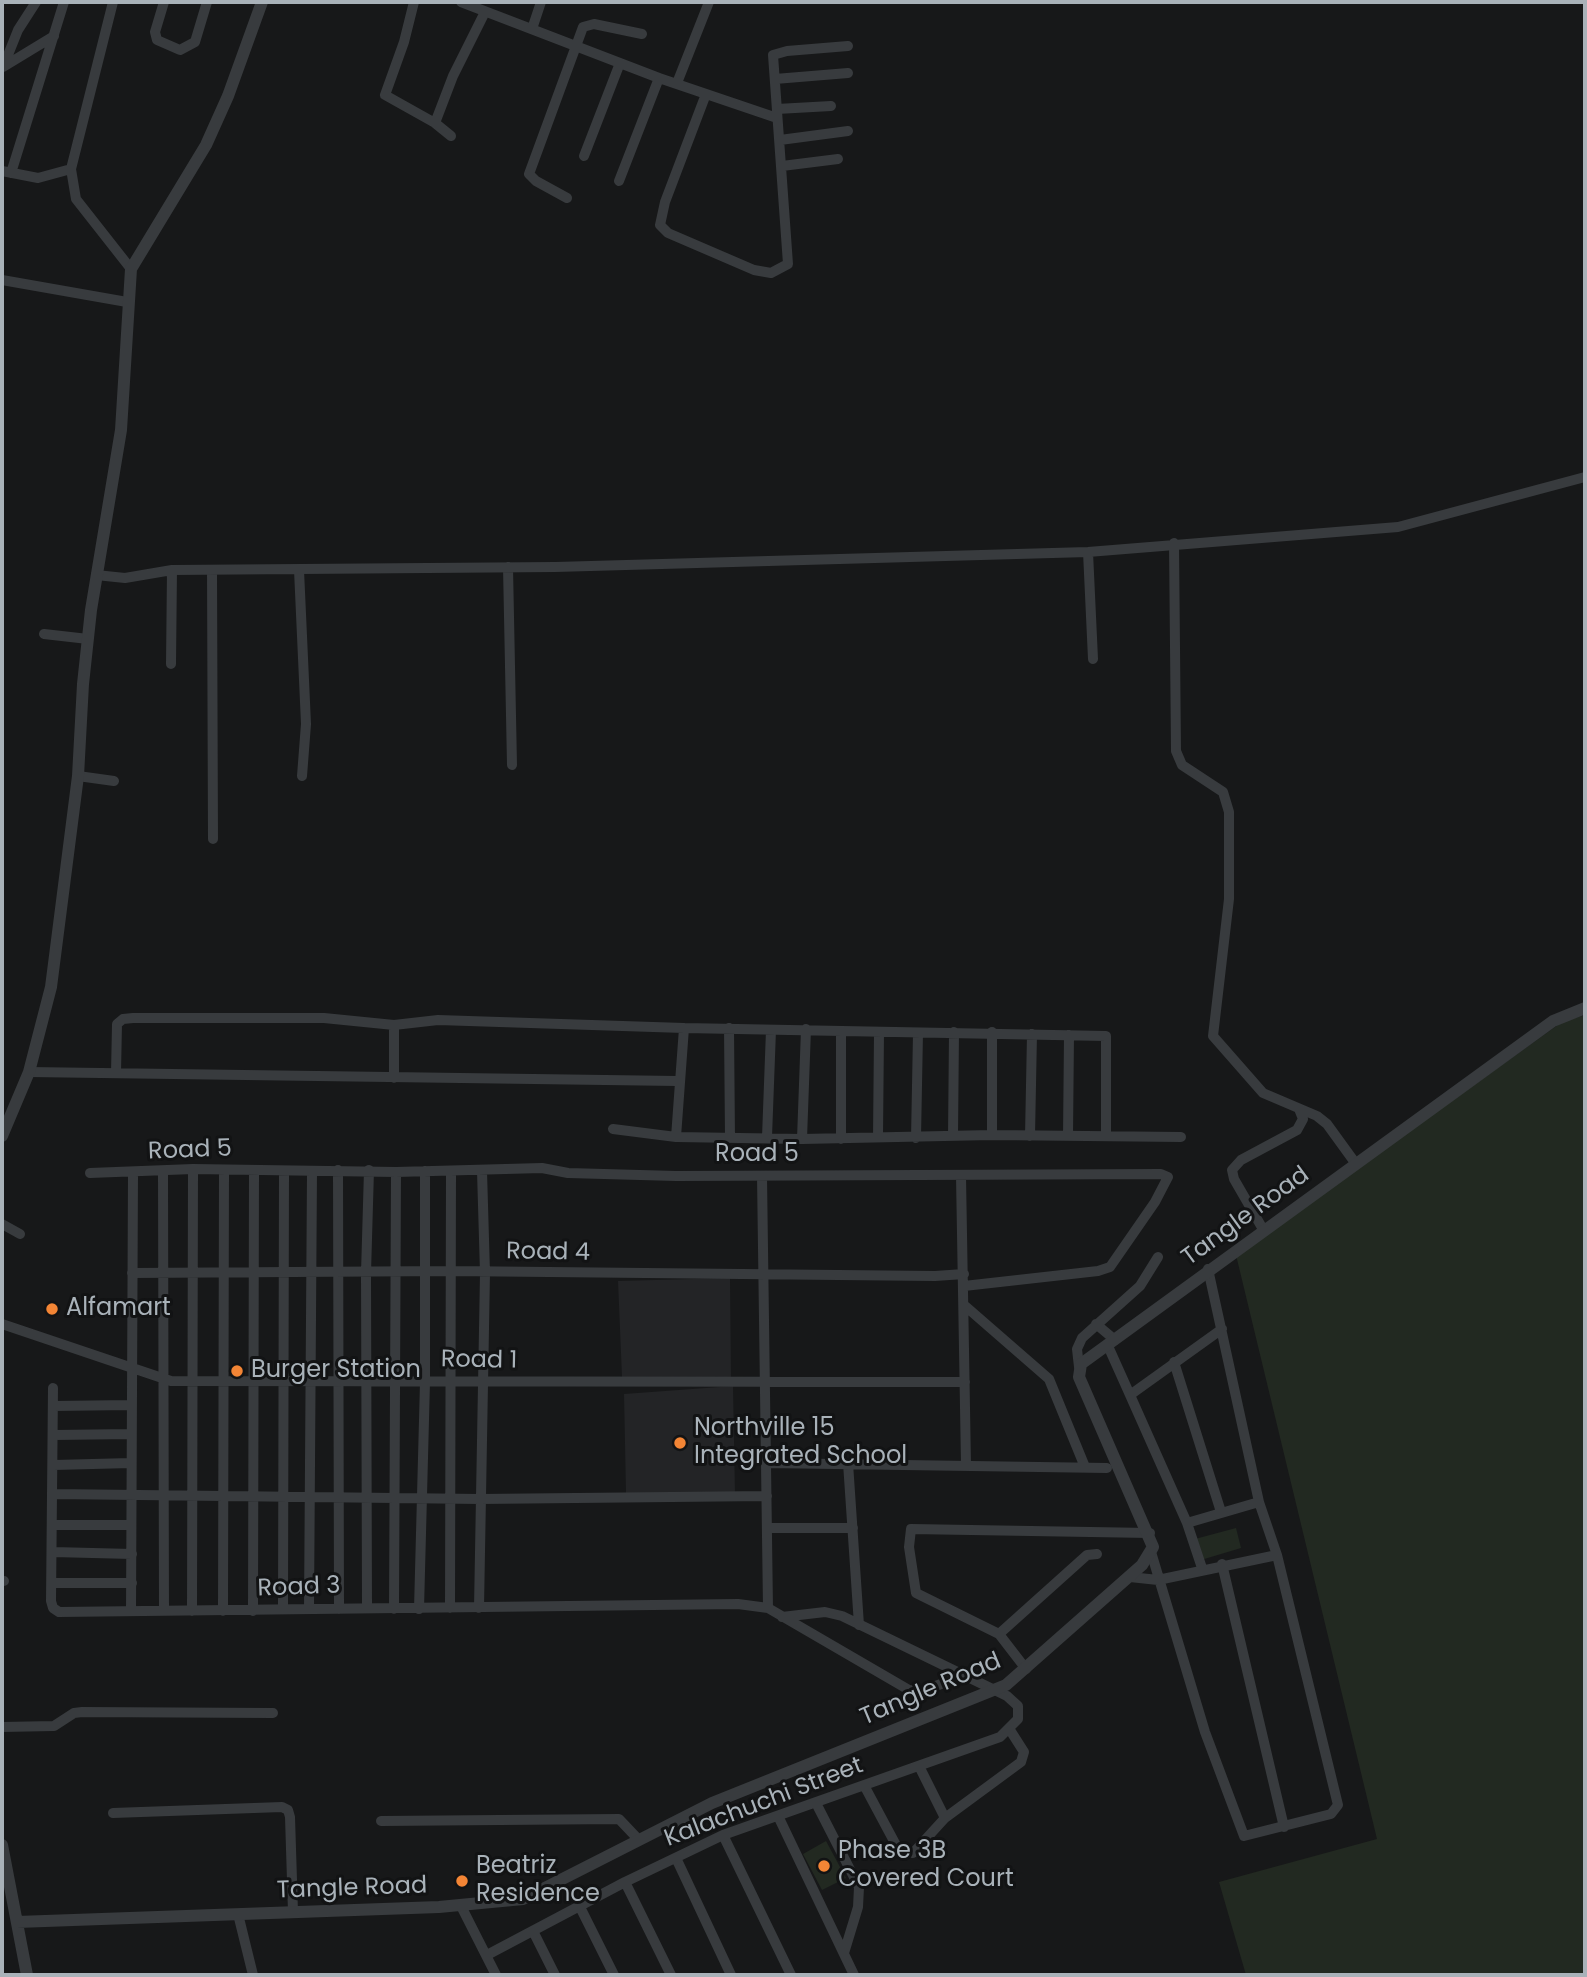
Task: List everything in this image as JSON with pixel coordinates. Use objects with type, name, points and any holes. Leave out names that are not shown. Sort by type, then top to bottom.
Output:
[{"type":"street","points":[[3,68],[18,30],[36,2]]},
{"type":"street","points":[[64,2],[6,172],[38,178],[71,169]]},
{"type":"street","points":[[113,2],[71,169],[76,199],[131,269]]},
{"type":"street","points":[[164,2],[155,32],[157,40],[180,50],[195,42],[207,2]]},
{"type":"street","points":[[2,1136],[29,1072],[51,987],[79,776],[83,684],[96,575],[109,517],[121,430],[131,269],[206,145],[228,96],[262,2]]},
{"type":"street","points":[[414,2],[404,42],[385,95],[435,123],[451,136]]},
{"type":"street","points":[[461,2],[706,94],[777,113],[831,106]]},
{"type":"street","points":[[532,29],[541,2]]},
{"type":"street","points":[[677,83],[709,2]]},
{"type":"street","points":[[435,123],[453,76],[485,12]]},
{"type":"street","points":[[567,198],[528,174],[583,27],[589,24],[642,34]]},
{"type":"street","points":[[3,68],[54,36]]},
{"type":"street","points":[[706,94],[660,215],[662,230],[754,270],[771,274],[788,264],[774,53],[848,46]]},
{"type":"street","points":[[583,156],[620,63]]},
{"type":"street","points":[[775,79],[848,73]]},
{"type":"street","points":[[620,181],[659,78]]},
{"type":"street","points":[[780,140],[848,131]]},
{"type":"street","points":[[782,166],[838,159]]},
{"type":"street","points":[[2,280],[127,302]]},
{"type":"street","points":[[96,575],[125,578],[172,570],[508,567],[1088,552],[1398,527],[1585,477]]},
{"type":"street","points":[[1174,543],[1175,751],[1188,770],[1223,792],[1229,812],[1229,900],[1212,1033],[1214,1040],[1263,1093],[1317,1116],[1327,1124],[1356,1164]]},
{"type":"street","points":[[1088,552],[1093,659]]},
{"type":"street","points":[[508,567],[512,765]]},
{"type":"street","points":[[171,664],[172,570]]},
{"type":"street","points":[[212,570],[213,839]]},
{"type":"street","points":[[299,570],[306,724],[302,776]]},
{"type":"street","points":[[44,634],[88,639]]},
{"type":"street","points":[[79,776],[114,781]]},
{"type":"street","name":"Tangle Road","points":[[1079,1367],[1208,1269],[1553,1021],[1585,1008]]},
{"type":"street","points":[[116,1073],[117,1024],[123,1019],[324,1018],[394,1026],[438,1020],[879,1033],[1106,1035],[1106,1136]]},
{"type":"street","points":[[394,1026],[394,1078]]},
{"type":"street","points":[[676,1137],[677,1081],[684,1028]]},
{"type":"street","points":[[729,1028],[730,1138]]},
{"type":"street","points":[[802,1139],[806,1029]]},
{"type":"street","points":[[767,1137],[771,1030]]},
{"type":"street","points":[[841,1032],[841,1139]]},
{"type":"street","points":[[953,1136],[954,1032]]},
{"type":"street","points":[[992,1032],[992,1135]]},
{"type":"street","points":[[878,1138],[879,1033]]},
{"type":"street","points":[[916,1138],[918,1033]]},
{"type":"street","points":[[1030,1136],[1032,1034]]},
{"type":"street","points":[[1068,1136],[1069,1035]]},
{"type":"street","points":[[29,1072],[677,1081]]},
{"type":"street","points":[[1264,1231],[1234,1180],[1232,1170],[1241,1160],[1297,1130],[1303,1119],[1298,1109]]},
{"type":"street","points":[[613,1129],[676,1137],[730,1138],[841,1139],[992,1135],[1181,1137]]},
{"type":"street","name":"Road 5","points":[[90,1173],[133,1174],[193,1169],[451,1172],[542,1168],[619,1175],[1161,1174],[1168,1179],[1110,1267],[1098,1271],[964,1286]]},
{"type":"street","points":[[192,1611],[193,1169]]},
{"type":"street","points":[[223,1170],[223,1611]]},
{"type":"street","points":[[253,1611],[256,1382],[254,1170]]},
{"type":"street","points":[[338,1170],[339,1609]]},
{"type":"street","points":[[367,1607],[366,1273],[369,1170]]},
{"type":"street","points":[[419,1609],[425,1382],[425,1171]]},
{"type":"street","points":[[479,1608],[485,1273],[482,1171]]},
{"type":"street","points":[[163,1172],[164,1611]]},
{"type":"street","points":[[283,1609],[284,1172]]},
{"type":"street","points":[[309,1609],[312,1172]]},
{"type":"street","points":[[394,1609],[396,1172]]},
{"type":"street","points":[[450,1608],[451,1172]]},
{"type":"street","points":[[131,1611],[133,1174]]},
{"type":"street","points":[[762,1176],[761,1274],[768,1608],[909,1690],[923,1690],[964,1675]]},
{"type":"street","points":[[961,1176],[965,1465]]},
{"type":"street","points":[[2,1224],[20,1234]]},
{"type":"street","points":[[1158,1257],[1140,1286],[1096,1324],[1079,1343],[1079,1377],[1150,1533],[1153,1547],[1151,1552],[1158,1580],[1205,1732],[1241,1832],[1247,1836],[1331,1815],[1338,1804],[1277,1555],[1259,1502],[1208,1269]]},
{"type":"street","name":"Road 4","points":[[132,1273],[225,1275],[452,1271],[936,1276],[964,1274]]},
{"type":"street","points":[[964,1305],[1049,1379],[1085,1467]]},
{"type":"street","name":"Road 1","points":[[2,1324],[171,1381],[965,1382]]},
{"type":"street","points":[[1096,1324],[1112,1343],[1130,1395],[1187,1522],[1202,1568]]},
{"type":"street","points":[[1130,1395],[1222,1329]]},
{"type":"street","points":[[1174,1362],[1221,1512]]},
{"type":"street","name":"Road 3","points":[[53,1388],[51,1583],[52,1605],[59,1612],[253,1611],[367,1607],[566,1608],[690,1603],[768,1608]]},
{"type":"street","points":[[53,1406],[131,1405]]},
{"type":"street","points":[[54,1435],[131,1434]]},
{"type":"street","points":[[54,1465],[131,1463]]},
{"type":"street","points":[[767,1463],[1107,1468]]},
{"type":"street","points":[[848,1463],[859,1625]]},
{"type":"street","points":[[53,1494],[480,1499],[767,1496]]},
{"type":"street","points":[[1187,1522],[1259,1502]]},
{"type":"street","points":[[53,1525],[131,1525]]},
{"type":"street","points":[[768,1528],[853,1528]]},
{"type":"street","points":[[1026,1669],[999,1634],[916,1592],[909,1546],[911,1529],[1150,1533]]},
{"type":"street","points":[[53,1552],[132,1553]]},
{"type":"street","name":"Tangle Road","points":[[17,1923],[461,1906],[523,1899],[712,1803],[1013,1681],[1130,1577],[1151,1552]]},
{"type":"street","points":[[999,1634],[1087,1555],[1097,1554]]},
{"type":"street","points":[[1130,1577],[1158,1580],[1202,1568],[1277,1555]]},
{"type":"street","points":[[1222,1564],[1284,1827]]},
{"type":"street","points":[[51,1583],[132,1583]]},
{"type":"street","points":[[782,1617],[825,1612],[859,1625],[964,1675],[1007,1696],[1018,1706],[1018,1719],[1010,1730],[1022,1745],[1023,1759],[945,1818],[919,1848],[907,1854],[896,1845],[865,1787]]},
{"type":"street","points":[[2,1727],[54,1726],[74,1713],[82,1712],[273,1713]]},
{"type":"street","name":"Kalachuchi Street","points":[[487,1955],[534,1933],[625,1882],[723,1835],[817,1805],[1000,1737],[1010,1730]]},
{"type":"street","points":[[919,1766],[945,1818]]},
{"type":"street","points":[[113,1813],[273,1805],[288,1810],[293,1912]]},
{"type":"street","points":[[817,1805],[859,1887],[858,1907],[844,1953]]},
{"type":"street","points":[[779,1818],[854,1975]]},
{"type":"street","points":[[381,1821],[619,1819],[624,1821],[638,1839]]},
{"type":"street","points":[[723,1835],[791,1975]]},
{"type":"street","points":[[2,1845],[27,1975]]},
{"type":"street","points":[[676,1857],[731,1975]]},
{"type":"street","points":[[625,1882],[671,1975]]},
{"type":"street","points":[[461,1906],[496,1975]]},
{"type":"street","points":[[580,1907],[614,1975]]},
{"type":"street","points":[[239,1914],[253,1975]]},
{"type":"street","points":[[534,1933],[555,1975]]},
{"type":"shaded area","points":[[1585,1015],[1585,1975],[1246,1975],[1219,1882],[1377,1839],[1236,1255],[1562,1022]]},
{"type":"shaded area","name":"Northville 15 Integrated School","points":[[730,1278],[731,1378],[622,1377],[618,1281]]},
{"type":"shaded area","name":"Northville 15 Integrated School","points":[[733,1386],[735,1494],[626,1493],[624,1394]]},
{"type":"shaded area","points":[[1236,1528],[1241,1548],[1201,1560],[1195,1539]]},
{"type":"shaded area","name":"Phase 3B Covered Court","points":[[826,1841],[846,1878],[822,1890],[803,1854]]},
{"type":"place","name":"Alfamart","points":[[52,1309]]},
{"type":"place","name":"Burger Station","points":[[237,1371]]},
{"type":"place","name":"Northville 15 Integrated School","points":[[680,1443]]},
{"type":"place","name":"Phase 3B Covered Court","points":[[824,1866]]},
{"type":"place","name":"Beatriz Residence","points":[[462,1881]]}]
